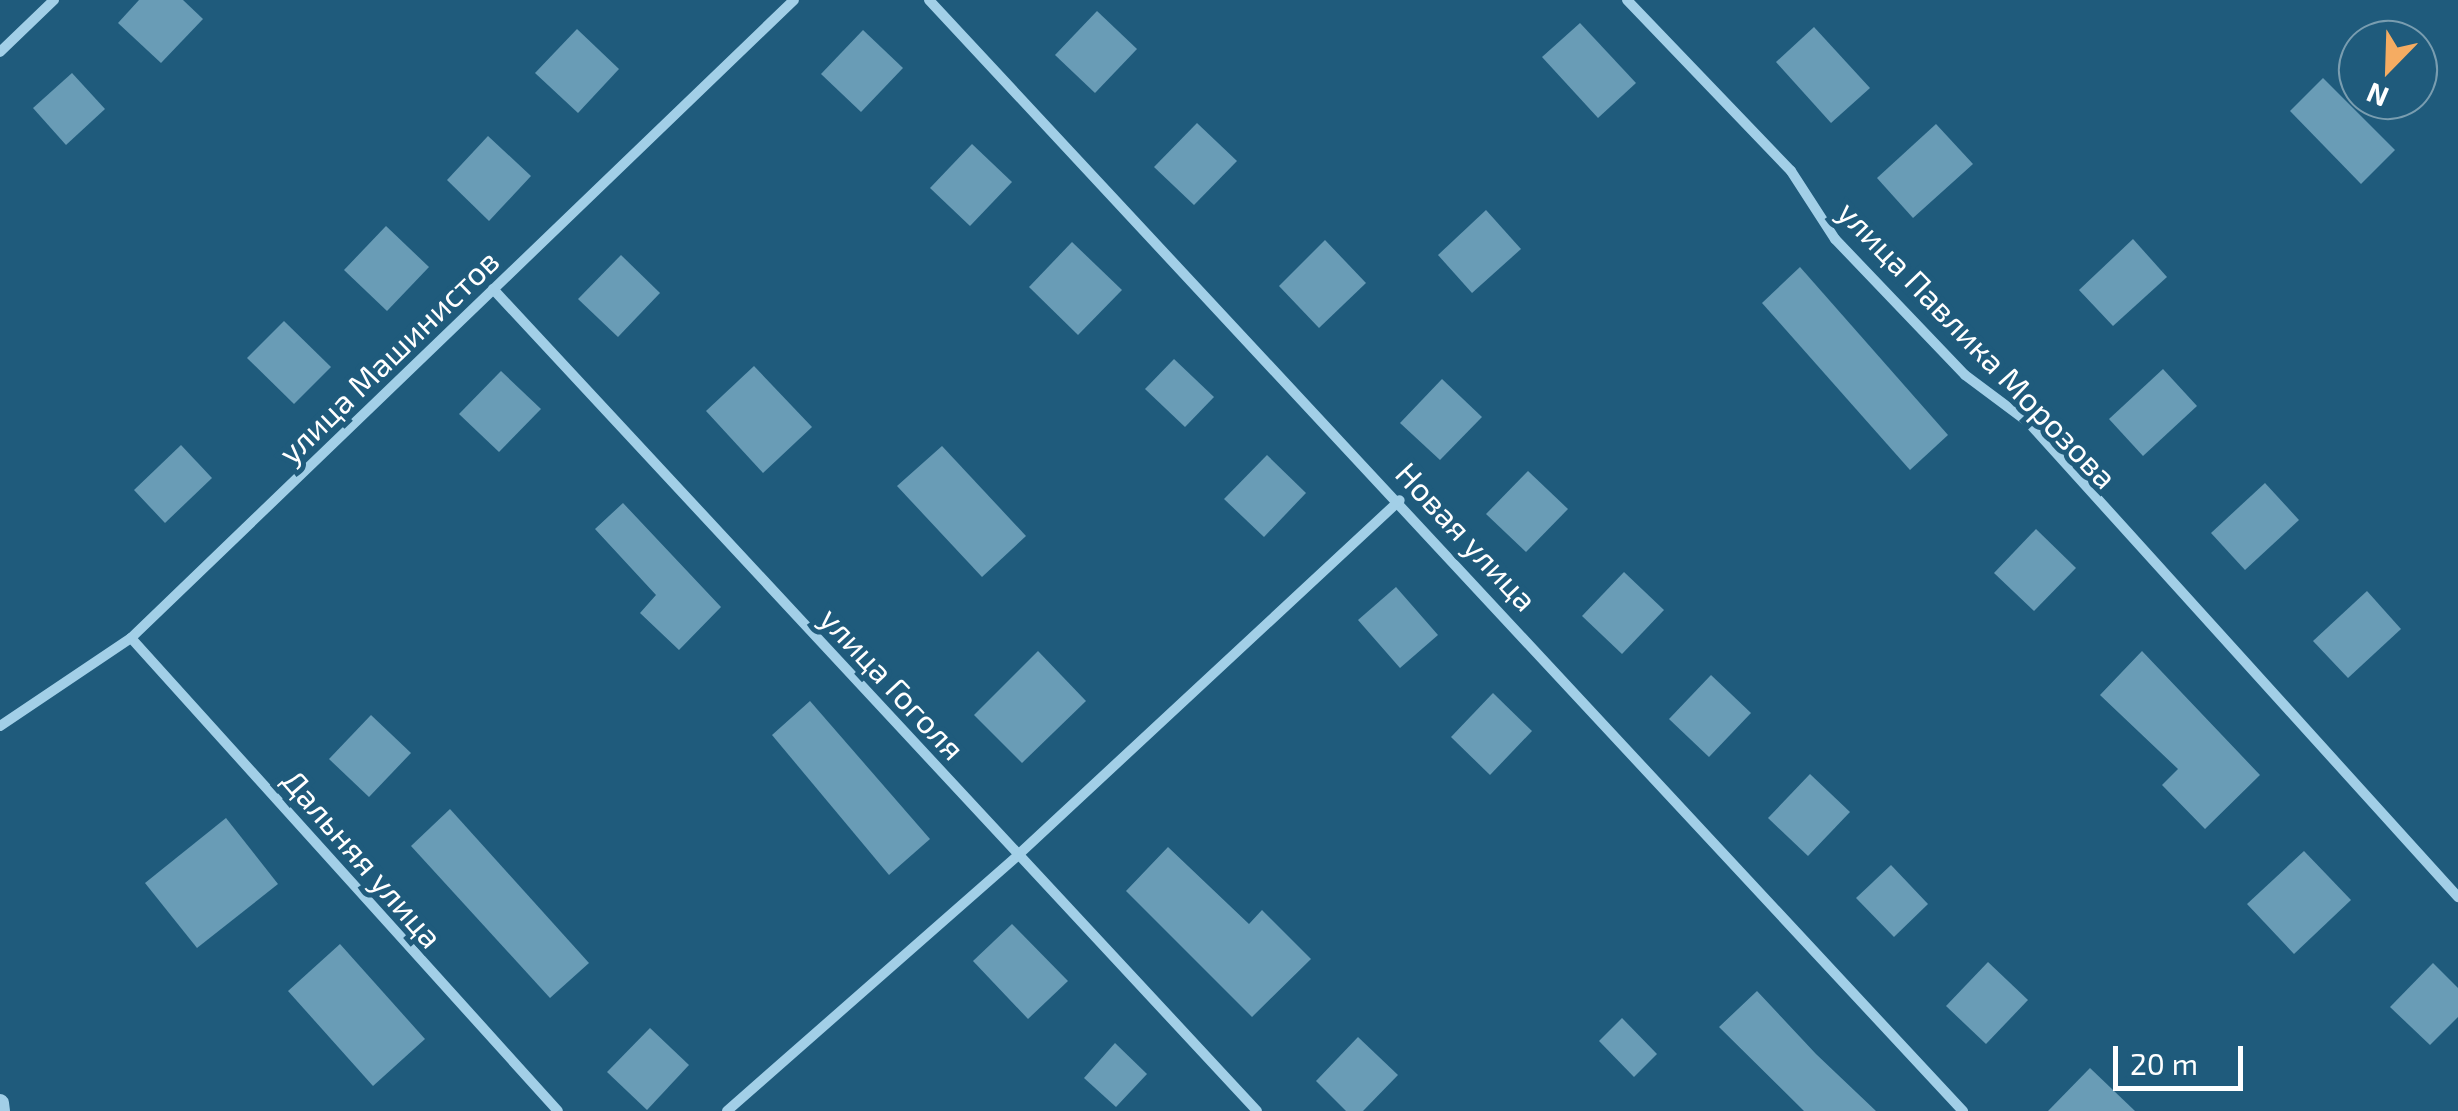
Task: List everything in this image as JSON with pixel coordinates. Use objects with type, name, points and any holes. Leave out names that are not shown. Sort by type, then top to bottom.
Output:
[{"type":"street","points":[[0,52],[54,0]]},
{"type":"street","name":"улица Машинистов","points":[[0,726],[131,638],[794,0]]},
{"type":"street","name":"Новая улица","points":[[929,0],[1400,500],[1963,1111]]},
{"type":"street","name":"улица Павлика Морозова","points":[[1627,0],[1790,171],[1835,239],[1966,375],[2028,422],[2458,896]]},
{"type":"street","name":"улица Гоголя","points":[[493,289],[1256,1111]]},
{"type":"street","points":[[727,1111],[1018,855],[1400,500]]},
{"type":"street","name":"Дальняя улица","points":[[131,638],[558,1111]]},
{"type":"street","points":[[0,1103],[2,1111]]},
{"type":"building","points":[[139,0],[183,0],[203,19],[161,63],[118,23]]},
{"type":"building","points":[[1097,11],[1137,49],[1095,93],[1055,55]]},
{"type":"building","points":[[1580,23],[1636,83],[1598,118],[1542,57]]},
{"type":"building","points":[[1814,27],[1870,88],[1831,123],[1776,62]]},
{"type":"building","points":[[577,29],[619,69],[578,113],[535,73]]},
{"type":"building","points":[[863,30],[903,68],[861,112],[821,74]]},
{"type":"building","points":[[72,73],[105,109],[66,145],[33,108]]},
{"type":"building","points":[[2323,78],[2338,93],[2338,120],[2365,120],[2395,150],[2361,184],[2290,111]]},
{"type":"building","points":[[1197,123],[1237,161],[1194,205],[1154,167]]},
{"type":"building","points":[[1936,124],[1973,164],[1913,218],[1877,178]]},
{"type":"building","points":[[488,136],[531,176],[489,221],[447,180]]},
{"type":"building","points":[[972,144],[1012,182],[970,226],[930,188]]},
{"type":"building","points":[[1486,210],[1521,249],[1472,293],[1438,255]]},
{"type":"building","points":[[386,226],[429,267],[387,311],[344,270]]},
{"type":"building","points":[[2133,239],[2167,277],[2113,326],[2079,290]]},
{"type":"building","points":[[1325,240],[1366,283],[1319,328],[1279,286]]},
{"type":"building","points":[[1072,242],[1122,290],[1078,335],[1029,287]]},
{"type":"building","points":[[621,255],[660,293],[618,337],[578,299]]},
{"type":"building","points":[[1800,267],[1948,435],[1910,470],[1762,303]]},
{"type":"building","points":[[284,321],[331,367],[294,404],[247,358]]},
{"type":"building","points":[[1174,359],[1214,397],[1185,427],[1145,389]]},
{"type":"building","points":[[754,366],[812,427],[763,473],[706,411]]},
{"type":"building","points":[[2163,369],[2197,406],[2143,456],[2109,419]]},
{"type":"building","points":[[501,371],[541,409],[499,452],[459,414]]},
{"type":"building","points":[[1442,379],[1482,417],[1440,460],[1400,423]]},
{"type":"building","points":[[181,445],[212,478],[165,523],[134,490]]},
{"type":"building","points":[[942,446],[1026,536],[982,577],[897,486]]},
{"type":"building","points":[[1267,455],[1306,493],[1264,537],[1224,499]]},
{"type":"building","points":[[1528,471],[1568,509],[1526,552],[1486,514]]},
{"type":"building","points":[[2265,483],[2299,520],[2245,570],[2211,533]]},
{"type":"building","points":[[623,503],[721,607],[679,650],[640,613],[656,595],[595,529]]},
{"type":"building","points":[[2036,529],[2076,568],[2034,611],[1994,573]]},
{"type":"building","points":[[1624,572],[1664,610],[1622,654],[1582,616]]},
{"type":"building","points":[[1396,587],[1438,635],[1400,668],[1358,620]]},
{"type":"building","points":[[2367,591],[2401,629],[2348,678],[2313,641]]},
{"type":"building","points":[[1038,651],[1086,701],[1022,763],[974,715]]},
{"type":"building","points":[[2142,651],[2260,775],[2205,829],[2162,785],[2178,769],[2100,695]]},
{"type":"building","points":[[1711,675],[1751,713],[1709,757],[1669,719]]},
{"type":"building","points":[[1493,693],[1532,731],[1490,775],[1451,737]]},
{"type":"building","points":[[810,701],[930,839],[889,875],[772,735]]},
{"type":"building","points":[[371,715],[411,753],[369,797],[329,759]]},
{"type":"building","points":[[1810,774],[1850,812],[1808,856],[1768,818]]},
{"type":"building","points":[[450,809],[589,963],[550,998],[411,846]]},
{"type":"building","points":[[226,818],[278,884],[197,948],[145,883]]},
{"type":"building","points":[[1168,847],[1249,924],[1262,910],[1311,959],[1252,1017],[1126,891]]},
{"type":"building","points":[[2304,851],[2351,900],[2294,954],[2247,904]]},
{"type":"building","points":[[1891,865],[1928,904],[1894,937],[1856,898]]},
{"type":"building","points":[[1012,924],[1068,981],[1028,1019],[973,961]]},
{"type":"building","points":[[340,944],[425,1039],[373,1086],[288,991]]},
{"type":"building","points":[[1988,962],[2028,1000],[1986,1044],[1946,1006]]},
{"type":"building","points":[[2433,963],[2458,988],[2458,1017],[2430,1045],[2390,1007]]},
{"type":"building","points":[[1757,991],[1876,1111],[1804,1111],[1719,1027]]},
{"type":"building","points":[[1622,1018],[1657,1054],[1634,1077],[1599,1041]]},
{"type":"building","points":[[650,1028],[689,1065],[647,1110],[607,1072]]},
{"type":"building","points":[[1358,1037],[1398,1075],[1363,1111],[1346,1111],[1316,1081]]},
{"type":"building","points":[[1115,1043],[1147,1074],[1116,1107],[1084,1078]]},
{"type":"building","points":[[2090,1068],[2135,1111],[2048,1111]]}]
